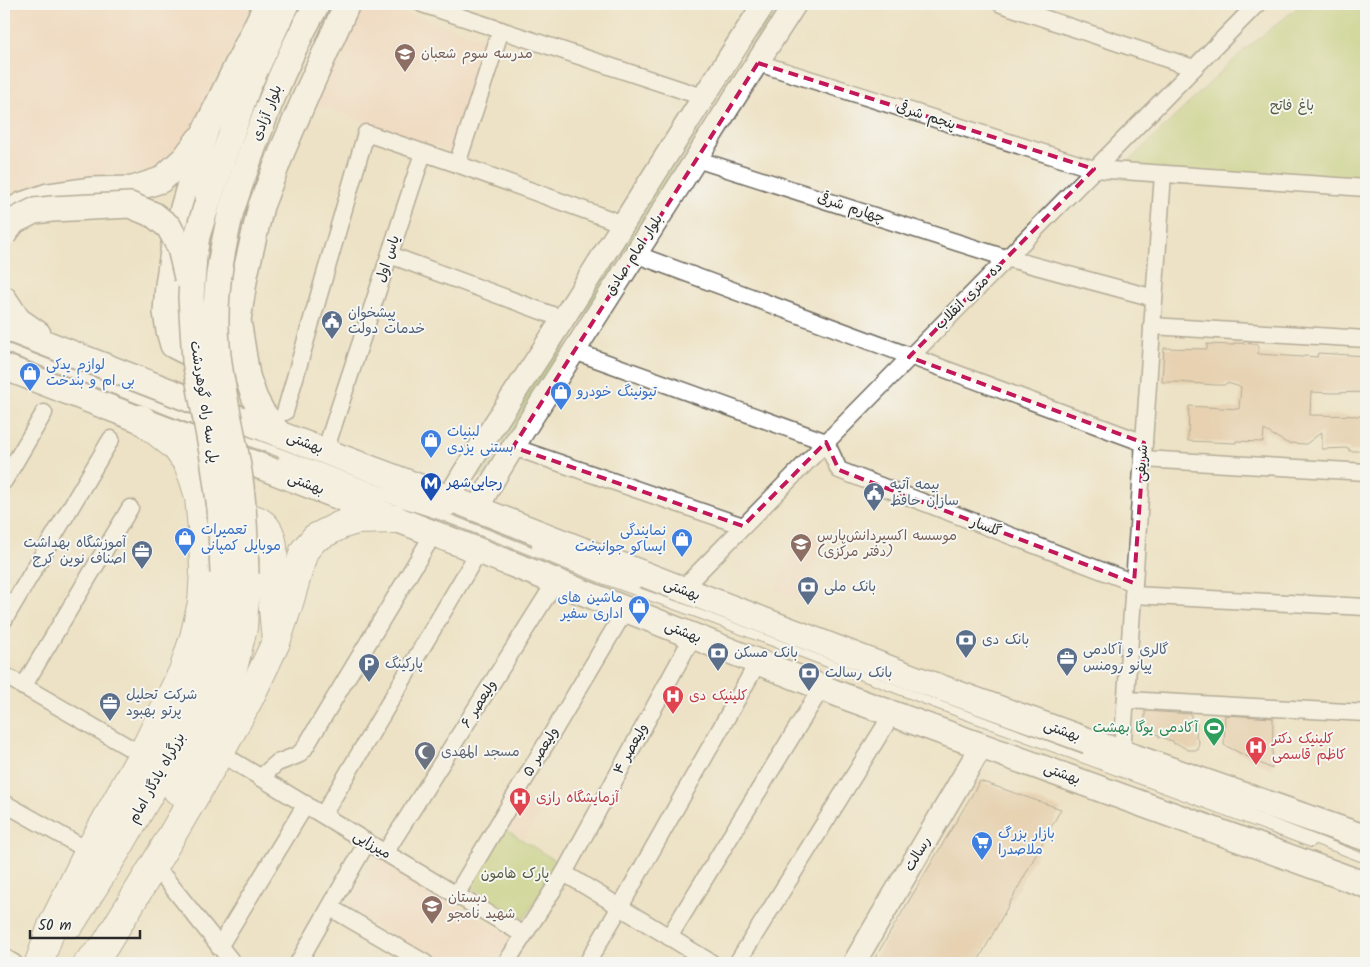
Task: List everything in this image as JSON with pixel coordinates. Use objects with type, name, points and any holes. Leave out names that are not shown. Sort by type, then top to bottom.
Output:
[{"type":"highway","points":[[40,963],[52,926],[89,851],[142,755],[182,671],[194,637],[202,603],[204,570],[199,497],[188,464],[176,447],[141,419]]},
{"type":"highway","points":[[203,540],[210,530],[228,517],[254,519],[269,530],[274,547],[272,591],[276,642]]},
{"type":"highway","points":[[88,963],[104,947],[156,862],[220,753],[250,697],[276,642],[304,551],[315,538],[341,525],[356,520],[396,518]]},
{"type":"highway","name":"بزرگراه یادگار امام","points":[[44,963],[121,843],[172,754],[207,679],[218,625],[235,574]]},
{"type":"highway","name":"بزرگراه یادگار امام","points":[[78,963],[193,762],[222,703],[229,685],[243,628],[235,574]]},
{"type":"main road","points":[[206,129],[175,238],[166,312],[173,345],[188,354],[204,355],[223,348],[238,320],[245,275],[262,206],[297,116],[347,4]]},
{"type":"main road","name":"بلوار امام صادق","points":[[449,498],[464,471],[563,319],[703,96],[764,4]]},
{"type":"main road","name":"بلوار امام صادق","points":[[477,509],[513,447],[724,112],[795,4]]},
{"type":"main road","points":[[4,216],[22,206],[48,196],[90,190],[133,189],[161,180],[184,158],[206,129],[279,7]]},
{"type":"main road","name":"بلوار آزادی","points":[[208,201],[248,86],[279,7]]},
{"type":"main road","name":"بلوار آزادی","points":[[232,211],[271,99],[314,11]]},
{"type":"main road","points":[[703,96],[724,112]]},
{"type":"main road","name":"پل سه راه گوهردشت","points":[[208,201],[197,236],[194,256],[191,297],[195,361],[213,458],[220,510],[235,574]]},
{"type":"main road","points":[[4,234],[14,221],[34,211],[130,205],[154,215],[169,227],[180,248],[191,297]]},
{"type":"main road","name":"پل سه راه گوهردشت","points":[[232,211],[217,279],[216,318],[219,359],[238,462],[244,510],[235,574]]},
{"type":"main road","points":[[4,299],[18,320],[65,352]]},
{"type":"main road","points":[[238,320],[247,376],[255,399],[262,412],[282,423]]},
{"type":"main road","name":"بهشتى","points":[[4,327],[65,352],[282,423],[325,451],[914,678],[1366,838]]},
{"type":"main road","name":"بهشتی","points":[[4,367],[396,518],[822,687],[1366,885]]},
{"type":"main road","points":[[464,471],[467,479],[474,484],[483,486],[492,482]]},
{"type":"main road","name":"رسالت","points":[[854,963],[982,746]]},
{"type":"street","points":[[422,4],[703,96]]},
{"type":"street","points":[[1001,4],[1194,68]]},
{"type":"street","name":"ده متری انقلاب","points":[[682,590],[1257,4]]},
{"type":"street","points":[[457,164],[501,30]]},
{"type":"street","name":"پنجم شرقی","points":[[758,63],[1094,169],[1366,188]]},
{"type":"street","points":[[282,423],[366,133],[623,224]]},
{"type":"street","name":"یاس اول","points":[[325,451],[423,153]]},
{"type":"street","name":"چهارم شرقی","points":[[696,159],[1006,258],[1154,298]]},
{"type":"street","name":"شریفی","points":[[1122,752],[1163,174]]},
{"type":"street","points":[[635,254],[909,357],[1143,451],[1366,472]]},
{"type":"street","points":[[390,255],[563,319]]},
{"type":"street","points":[[1152,326],[1366,339]]},
{"type":"street","points":[[574,351],[826,442]]},
{"type":"street","points":[[4,481],[44,412]]},
{"type":"street","points":[[4,620],[111,439]]},
{"type":"street","name":"گلسار","points":[[826,442],[839,470],[1133,589],[1366,607]]},
{"type":"street","points":[[513,447],[743,526]]},
{"type":"street","points":[[24,687],[130,508]]},
{"type":"street","points":[[260,778],[277,763],[298,754],[304,749],[434,533]]},
{"type":"street","points":[[323,815],[479,551]]},
{"type":"street","name":"ولیعصر ۶","points":[[385,853],[556,581]]},
{"type":"street","name":"ولیعصر ۵","points":[[456,895],[626,609]]},
{"type":"street","name":"ولیعصر ۴","points":[[506,963],[564,872],[693,636]]},
{"type":"street","points":[[587,963],[758,662]]},
{"type":"street","points":[[4,675],[142,755]]},
{"type":"street","points":[[669,937],[822,687]]},
{"type":"street","points":[[1126,700],[1366,713]]},
{"type":"street","points":[[737,963],[893,713]]},
{"type":"street","name":"میرزایی","points":[[220,753],[524,935]]},
{"type":"street","points":[[4,803],[89,851]]},
{"type":"street","points":[[220,947],[306,804]]},
{"type":"street","points":[[298,963],[367,842]]},
{"type":"street","points":[[564,872],[712,963]]},
{"type":"street","points":[[165,878],[232,963]]},
{"type":"street","points":[[331,908],[425,963]]},
{"type":"street","points":[[4,957],[14,963]]},
{"type":"lane","points":[[4,348],[217,430]]},
{"type":"lane","points":[[4,354],[223,436],[381,490],[454,512],[612,576],[711,610],[1366,859]]},
{"type":"lane","points":[[229,442],[445,517],[605,580],[1366,864]]},
{"type":"highlighted area","points":[[758,63],[1094,169],[909,357],[1144,443],[1134,583],[839,470],[826,442],[743,526],[513,447]]},
{"type":"shaded area","points":[[4,4],[252,4],[193,128],[166,163],[147,172],[38,185],[14,193],[4,199]]},
{"type":"shaded area","name":"مدرسه سوم شعبان","points":[[373,4],[489,40],[452,152],[316,105],[363,8]]},
{"type":"shaded area","name":"موسسه اکسیردانش‌پارس (دفتر مرکزی)","points":[[803,526],[825,535],[799,600],[776,590]]},
{"type":"shaded area","name":"آزمایشگاه رازی","points":[[514,798],[540,811],[524,838],[499,823]]},
{"type":"shaded area","name":"دبستان شهید نامجو","points":[[379,857],[516,941],[503,963],[438,963],[348,909]]},
{"type":"green space","points":[[776,4],[784,4],[730,90],[724,88]]},
{"type":"green space","name":"باغ فاتح","points":[[1302,4],[1366,4],[1366,186],[1124,166],[1243,51]]},
{"type":"green space","points":[[694,127],[699,130],[699,133],[485,475],[475,477],[474,472]]},
{"type":"green space","name":"پارک هامون","points":[[505,829],[559,863],[524,919],[469,886]]},
{"type":"building","points":[[1234,343],[1258,344],[1258,354],[1303,357],[1317,357],[1318,353],[1366,356],[1366,392],[1311,392],[1310,415],[1366,416],[1366,451],[1349,451],[1349,448],[1322,449],[1322,432],[1306,444],[1287,443],[1264,430],[1263,442],[1188,441],[1189,406],[1239,409],[1241,387],[1227,383],[1224,385],[1214,385],[1162,382],[1164,348],[1207,349],[1207,344],[1233,345]]},
{"type":"building","points":[[1145,711],[1191,714],[1191,725],[1197,724],[1198,750],[1188,750],[1178,744],[1174,744],[1173,741],[1152,733],[1145,724]]},
{"type":"building","points":[[1225,715],[1273,718],[1272,769],[1224,745]]},
{"type":"building","name":"بازار بزرگ ملاصدرا","points":[[980,781],[1061,809],[977,963],[872,963]]},
{"type":"place","name":"مدرسه سوم شعبان","points":[[405,73]]},
{"type":"place","name":"پیشخوان خدمات دولت","points":[[332,340]]},
{"type":"place","name":"لوازم یدکی بی ام و بندخت","points":[[30,392]]},
{"type":"place","name":"تیونینگ خودرو","points":[[561,411]]},
{"type":"place","name":"لبنیات بستنی یزدی","points":[[431,459]]},
{"type":"place","name":"رجایی‌شهر","points":[[431,502]]},
{"type":"place","name":"بیمه آتیه سازان حافظ","points":[[874,512]]},
{"type":"place","name":"تعمیرات موبایل کمپانی","points":[[185,557]]},
{"type":"place","name":"نمایندگی ایساکو جوانبخت","points":[[682,558]]},
{"type":"place","name":"موسسه اکسیردانش‌پارس (دفتر مرکزی)","points":[[801,563]]},
{"type":"place","name":"آموزشگاه بهداشت اصناف نوین کرج","points":[[142,570]]},
{"type":"place","name":"بانک ملی","points":[[808,606]]},
{"type":"place","name":"ماشین های اداری سفیر","points":[[639,625]]},
{"type":"place","name":"بانک دی","points":[[966,659]]},
{"type":"place","name":"بانک مسکن","points":[[718,672]]},
{"type":"place","name":"گالری و آکادمی پیانو رومنس","points":[[1067,677]]},
{"type":"place","name":"پارکینگ","points":[[369,683]]},
{"type":"place","name":"بانک رسالت","points":[[809,692]]},
{"type":"place","name":"کلینیک دی","points":[[673,715]]},
{"type":"place","name":"شرکت تحلیل پرتو بهبود","points":[[110,722]]},
{"type":"place","name":"آکادمی یوگا بهشت","points":[[1214,747]]},
{"type":"place","name":"کلینیک دکتر کاظم قاسمی","points":[[1256,766]]},
{"type":"place","name":"مسجد المهدی","points":[[425,771]]},
{"type":"place","name":"آزمایشگاه رازی","points":[[520,817]]},
{"type":"place","name":"بازار بزرگ ملاصدرا","points":[[982,861]]},
{"type":"place","name":"دبستان شهید نامجو","points":[[432,925]]}]
